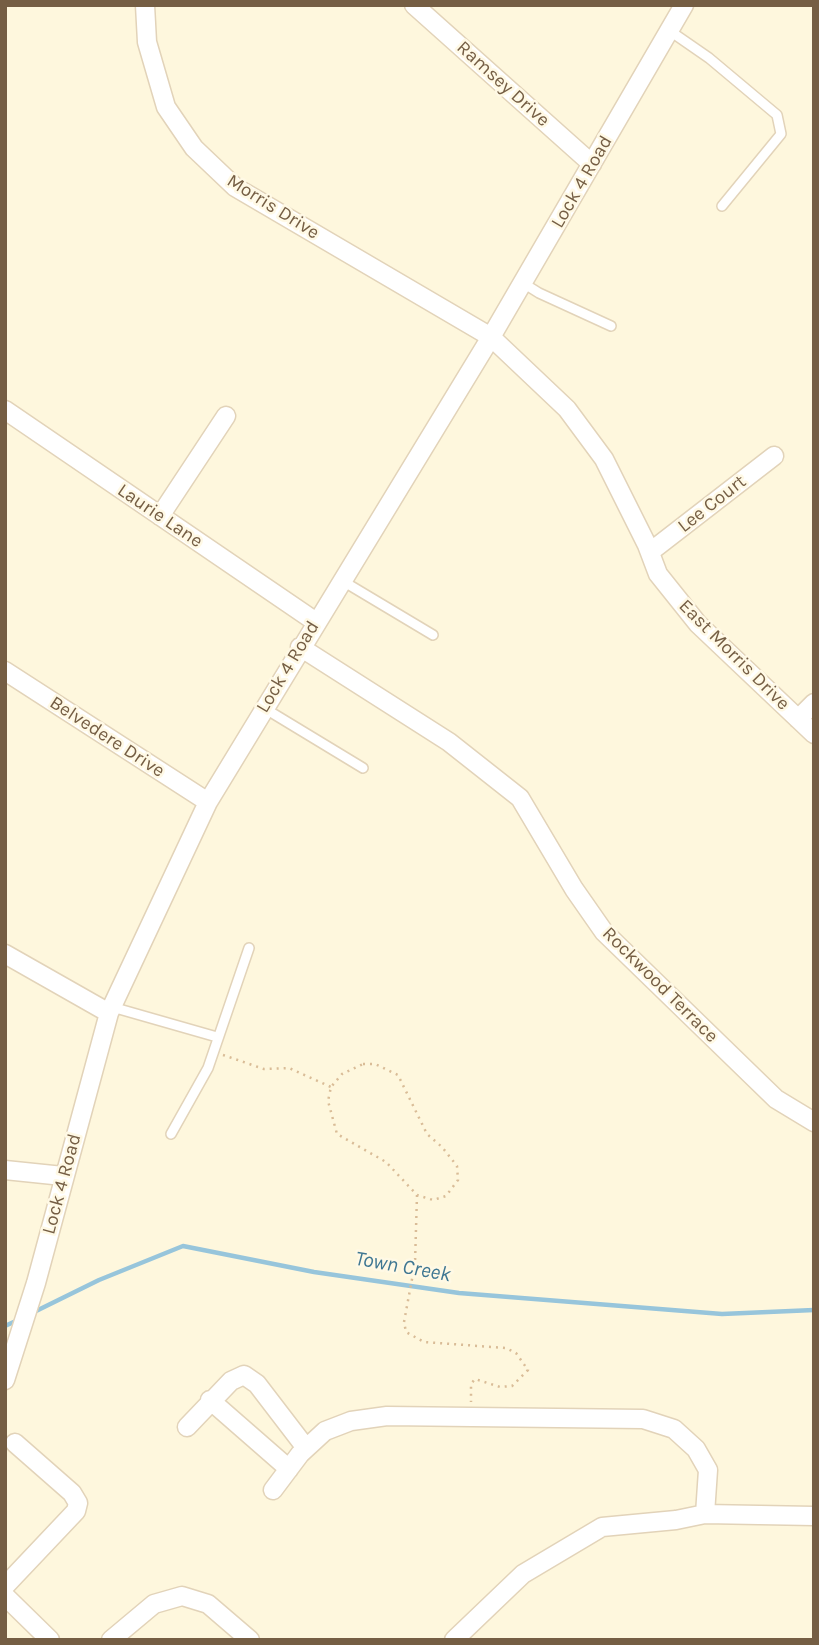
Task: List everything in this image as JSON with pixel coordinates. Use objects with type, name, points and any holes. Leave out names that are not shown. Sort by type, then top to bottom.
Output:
[{"type":"street","name":"Morris Drive","points":[[145,5],[147,42],[166,107],[194,148],[235,187],[491,337]]},
{"type":"street","name":"Ramsey Drive","points":[[414,5],[592,164]]},
{"type":"street","name":"Lock 4 Road","points":[[5,1380],[110,1010],[208,802],[491,337],[684,5]]},
{"type":"street","name":"East Morris Drive","points":[[491,337],[567,410],[604,459],[650,552],[658,574],[698,624],[814,734]]},
{"type":"street","name":"Laurie Lane","points":[[5,411],[316,622]]},
{"type":"street","points":[[160,516],[226,416]]},
{"type":"street","name":"Lee Court","points":[[650,552],[774,456]]},
{"type":"street","name":"Rockwood Terrace","points":[[300,648],[449,742],[520,798],[573,888],[604,932],[776,1099],[814,1122]]},
{"type":"street","name":"Belvedere Drive","points":[[5,671],[208,802]]},
{"type":"street","points":[[798,719],[814,703]]},
{"type":"street","points":[[5,954],[110,1010]]},
{"type":"street","points":[[5,1170],[64,1177]]},
{"type":"street","points":[[187,1427],[231,1381],[244,1375],[257,1384],[306,1448]]},
{"type":"street","points":[[211,1400],[289,1469]]},
{"type":"street","points":[[272,1490],[306,1448],[325,1431],[351,1421],[387,1416],[642,1419],[674,1429],[696,1449],[708,1469],[705,1514]]},
{"type":"street","points":[[5,1586],[76,1511],[78,1503],[72,1493],[15,1443]]},
{"type":"street","points":[[454,1640],[523,1574],[602,1527],[676,1520],[705,1514],[814,1516]]},
{"type":"street","points":[[111,1640],[154,1604],[182,1595],[208,1604],[250,1640]]},
{"type":"street","points":[[5,1596],[50,1640]]},
{"type":"lane","points":[[670,31],[709,58],[777,115],[781,134],[722,206]]},
{"type":"lane","points":[[523,282],[539,293],[611,326]]},
{"type":"lane","points":[[341,580],[433,635]]},
{"type":"lane","points":[[264,708],[363,768]]},
{"type":"lane","points":[[171,1135],[208,1068],[249,948]]},
{"type":"lane","points":[[110,1010],[217,1037]]},
{"type":"path","points":[[213,1051],[264,1069],[289,1068],[331,1087]]},
{"type":"path","points":[[363,1064],[375,1064],[398,1076],[427,1134],[442,1147],[459,1174],[458,1181],[446,1196],[433,1200],[417,1195],[386,1163],[337,1134],[328,1101],[331,1087],[342,1074],[363,1064]]},
{"type":"path","points":[[417,1195],[415,1263],[404,1322],[406,1332],[424,1342],[506,1349],[516,1353],[526,1363],[528,1370],[512,1386],[500,1387],[475,1379],[471,1384],[471,1416]]},
{"type":"waterway","name":"Town Creek","points":[[32,1313],[99,1280],[183,1246],[314,1272],[459,1293],[722,1314],[814,1310]]},
{"type":"waterway","name":"Town Creek","points":[[5,1326],[18,1320]]}]
